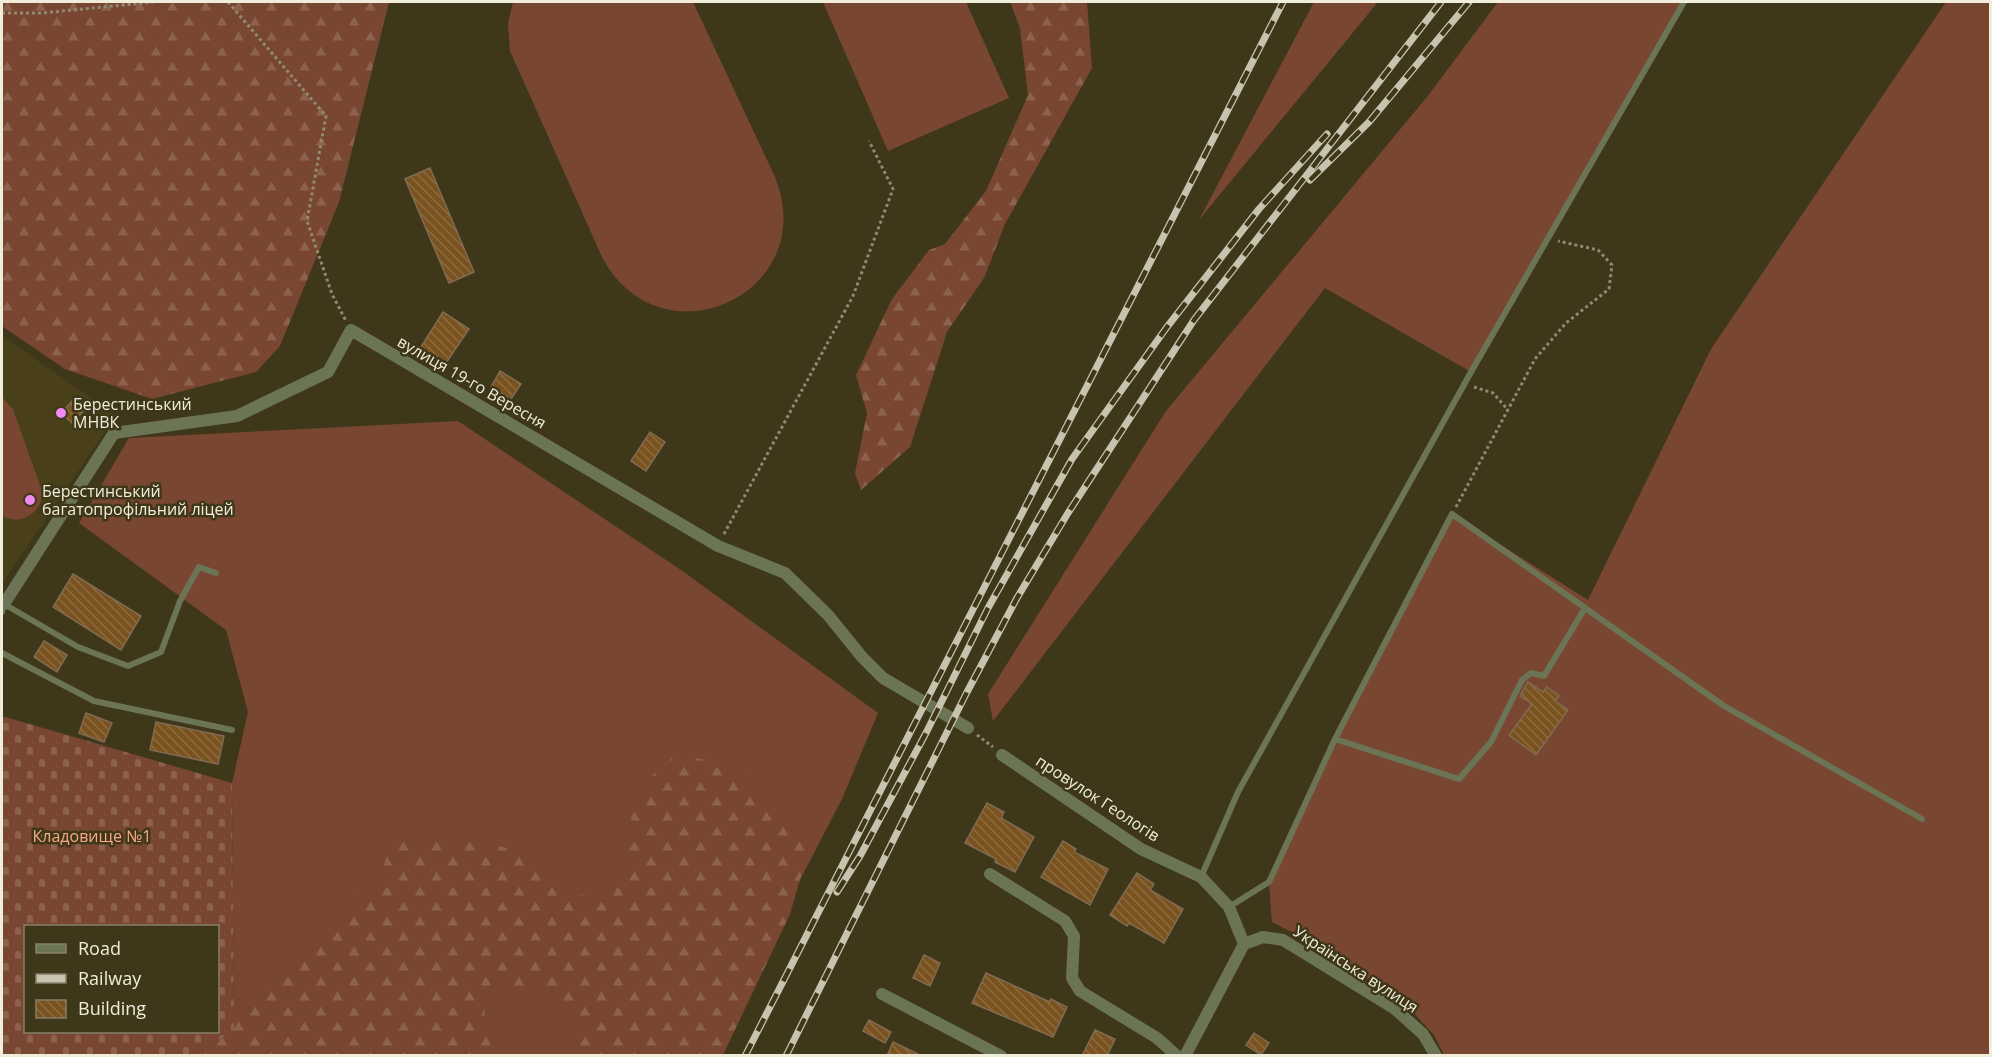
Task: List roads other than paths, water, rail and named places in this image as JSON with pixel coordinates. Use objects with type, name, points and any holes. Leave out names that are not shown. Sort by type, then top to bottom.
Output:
[{"type":"street","name":"вулиця 19-го Вересня","points":[[2,606],[114,433],[237,416],[328,372],[351,330],[718,546],[785,573],[828,615],[862,657],[883,678],[968,728]]},
{"type":"street","name":"провулок Геологів","points":[[1002,755],[1142,849],[1201,877],[1229,907],[1244,944]]},
{"type":"street","points":[[990,874],[1065,921],[1074,936],[1072,978],[1080,991],[1156,1038],[1177,1056]]},
{"type":"street","name":"Українська вулиця","points":[[1244,944],[1263,937],[1283,940],[1395,1010],[1424,1034],[1436,1056]]},
{"type":"street","points":[[1185,1056],[1244,944]]},
{"type":"street","points":[[882,994],[1000,1056]]},
{"type":"lane","points":[[1201,877],[1238,792],[1464,384],[1684,2]]},
{"type":"lane","points":[[1229,907],[1269,882],[1335,739],[1452,514],[1724,706],[1922,819]]},
{"type":"lane","points":[[2,606],[78,647],[128,666],[161,652],[180,601],[200,567],[216,573]]},
{"type":"lane","points":[[1335,739],[1459,779],[1491,742],[1522,680],[1532,673],[1544,676],[1585,608]]},
{"type":"lane","points":[[2,653],[94,701],[232,730]]},
{"type":"railway","points":[[745,1056],[1283,2]]},
{"type":"railway","points":[[786,1056],[966,694],[1017,598],[1068,513],[1194,320],[1441,2]]},
{"type":"railway","points":[[1310,180],[1369,122],[1469,2]]},
{"type":"railway","points":[[837,892],[860,856],[926,733],[988,608],[1072,459],[1167,327],[1259,209],[1327,134]]},
{"type":"place","name":"Берестинський МНВК","points":[[61,413]]},
{"type":"place","name":"Берестинський багатопрофільний ліцей","points":[[30,500]]},
{"type":"park label","name":"Кладовище №1","points":[[92,836]]}]
